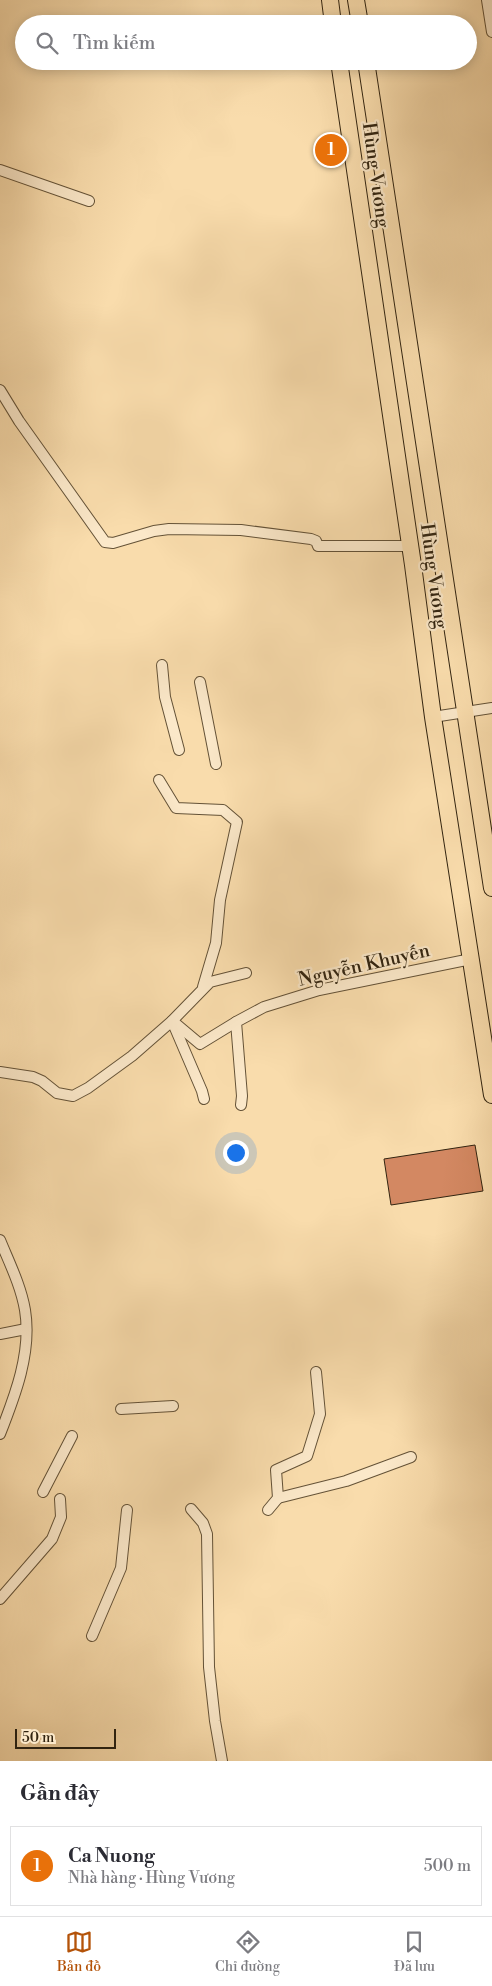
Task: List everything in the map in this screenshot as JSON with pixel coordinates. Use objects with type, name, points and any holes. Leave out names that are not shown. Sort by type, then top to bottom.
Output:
[{"type":"main road","points":[[330,0],[332,15]]},
{"type":"main road","points":[[356,0],[358,15]]},
{"type":"main road","name":"Hùng Vương","points":[[340,70],[433,717],[492,1095]]},
{"type":"main road","name":"Hùng Vương","points":[[367,70],[492,888]]},
{"type":"main road","points":[[378,323],[406,320]]},
{"type":"street","points":[[487,0],[492,32]]},
{"type":"street","points":[[0,170],[89,201]]},
{"type":"street","points":[[0,390],[19,421],[105,542],[112,543],[159,530],[179,529],[241,530],[302,538],[316,541],[318,546],[410,546]]},
{"type":"street","points":[[162,666],[165,697],[179,750]]},
{"type":"street","points":[[200,682],[216,764]]},
{"type":"street","points":[[433,717],[492,708]]},
{"type":"street","points":[[159,780],[176,808],[223,810],[237,822],[220,900],[216,942],[204,987]]},
{"type":"street","name":"Nguyễn Khuyến","points":[[172,1021],[200,1044],[264,1007],[319,990],[471,959]]},
{"type":"street","points":[[0,1072],[33,1077],[42,1081],[57,1094],[73,1096],[88,1088],[132,1056],[172,1021],[210,982],[246,973]]},
{"type":"street","points":[[172,1021],[202,1091],[204,1100]]},
{"type":"street","points":[[236,1022],[242,1096],[240,1105]]},
{"type":"street","points":[[0,1240],[22,1299],[26,1328],[24,1362],[0,1434]]},
{"type":"street","points":[[0,1334],[26,1328]]},
{"type":"street","points":[[278,1498],[276,1470],[307,1456],[320,1414],[316,1372]]},
{"type":"street","points":[[121,1409],[172,1406]]},
{"type":"street","points":[[43,1492],[72,1436]]},
{"type":"street","points":[[268,1510],[278,1498],[346,1481],[411,1457]]},
{"type":"street","points":[[0,1599],[52,1539],[61,1517],[60,1499]]},
{"type":"street","points":[[191,1509],[203,1523],[207,1534],[208,1667],[222,1761]]},
{"type":"street","points":[[92,1636],[121,1568],[127,1510]]},
{"type":"building","points":[[475,1145],[483,1191],[391,1205],[384,1159]]},
{"type":"place","name":"Ca Nuong","points":[[331,150]]}]
